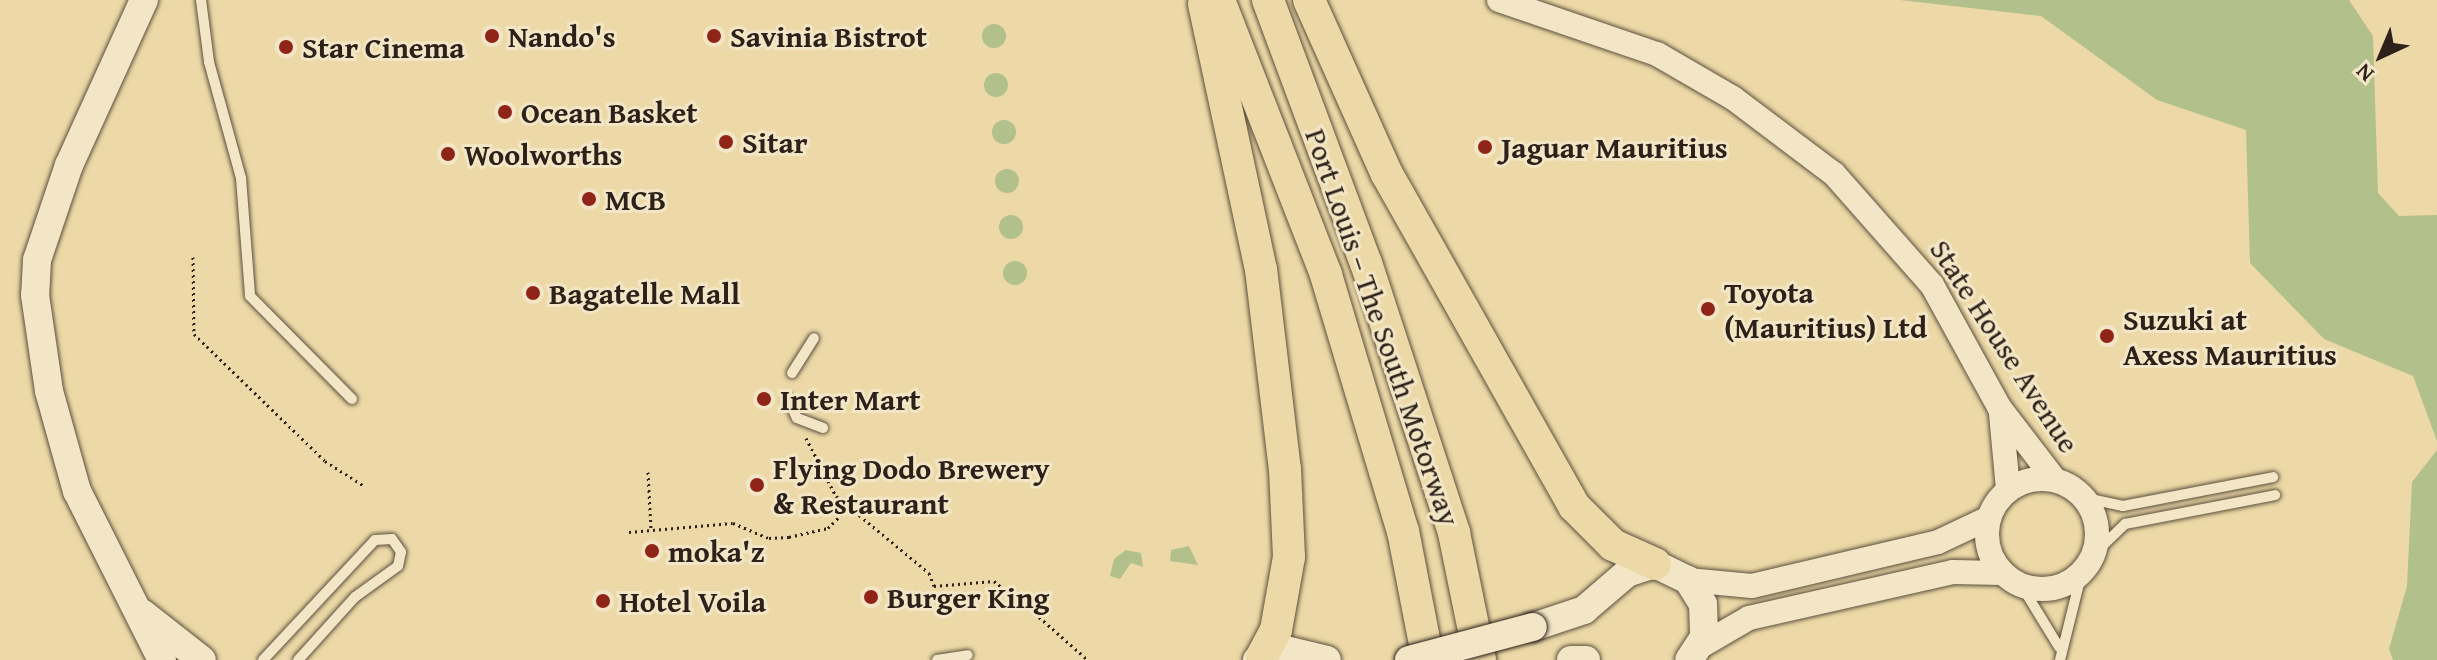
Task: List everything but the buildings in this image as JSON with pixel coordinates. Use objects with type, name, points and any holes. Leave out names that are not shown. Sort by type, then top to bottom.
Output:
[{"type":"highway","points":[[1203,0],[1261,269],[1285,469],[1289,557],[1276,630],[1260,658]]},
{"type":"highway","name":"Port Louis – The South Motorway","points":[[1219,0],[1326,275],[1403,531],[1428,660]]},
{"type":"highway","name":"Port Louis – The South Motorway","points":[[1268,0],[1444,503],[1480,660]]},
{"type":"highway","points":[[1309,0],[1387,174],[1574,506],[1613,545],[1655,564]]},
{"type":"main road","points":[[144,0],[45,231],[35,295],[49,391],[77,491],[162,660]]},
{"type":"main road","points":[[1409,660],[1584,610],[1627,573],[1655,564],[1688,580],[1707,618],[1694,654]]},
{"type":"main road","points":[[133,605],[202,660]]},
{"type":"main road","points":[[1260,658],[1282,649],[1327,660]]},
{"type":"main road","points":[[1571,660],[1586,660]]},
{"type":"street","name":"State House Avenue","points":[[1499,0],[1657,54],[1733,98],[1834,174],[1932,285],[1999,407],[2055,480]]},
{"type":"street","points":[[1688,580],[1752,586],[1938,542],[1989,518],[2008,490],[1999,407]]},
{"type":"street","points":[[1694,654],[1749,618],[1953,572],[2054,588],[2089,563],[2096,522],[2081,497],[2055,480],[2008,490]]},
{"type":"street","points":[[1989,518],[1988,547],[2012,579]]},
{"type":"lane","points":[[201,0],[209,62],[241,178],[250,296],[352,399]]},
{"type":"lane","points":[[792,373],[814,338]]},
{"type":"lane","points":[[788,399],[797,418],[823,428]]},
{"type":"lane","points":[[2081,497],[2123,506],[2273,477]]},
{"type":"lane","points":[[2060,654],[2089,563],[2125,524],[2275,495]]},
{"type":"lane","points":[[263,660],[375,540],[392,539],[401,552],[398,566],[355,597],[298,660]]},
{"type":"lane","points":[[2012,579],[2060,654]]},
{"type":"lane","points":[[937,660],[968,655],[962,660]]},
{"type":"path","points":[[193,257],[194,334],[325,461],[364,486]]},
{"type":"path","points":[[797,418],[823,478],[847,509],[929,573],[934,586],[994,581],[1017,600]]},
{"type":"path","points":[[648,472],[651,529]]},
{"type":"path","points":[[629,532],[733,523],[769,538],[789,537],[828,528],[847,509]]},
{"type":"path","points":[[1039,617],[1088,660]]},
{"type":"green space","points":[[1900,0],[2349,0],[2373,36],[2378,193],[2399,216],[2437,215],[2437,441],[2413,376],[2324,339],[2250,263],[2246,130],[2157,100],[2041,16]]},
{"type":"green space","points":[[994,24],[1005,31],[1006,36],[999,47],[994,48],[983,41],[982,36],[989,25]]},
{"type":"green space","points":[[996,73],[1007,80],[1008,85],[1001,96],[996,97],[985,90],[984,85],[991,74]]},
{"type":"green space","points":[[1004,120],[1015,127],[1016,132],[1009,143],[1004,144],[993,137],[992,132],[999,121]]},
{"type":"green space","points":[[1007,169],[1018,176],[1019,181],[1012,192],[1007,193],[996,186],[995,181],[1002,170]]},
{"type":"green space","points":[[1011,215],[1022,222],[1023,227],[1016,238],[1011,239],[1000,232],[999,227],[1006,216]]},
{"type":"green space","points":[[1015,261],[1026,268],[1027,273],[1020,284],[1015,285],[1004,278],[1003,273],[1010,262]]},
{"type":"green space","points":[[2437,450],[2437,660],[2393,660],[2389,649],[2407,586],[2412,482]]},
{"type":"green space","points":[[1189,546],[1198,565],[1170,561],[1171,550]]},
{"type":"green space","points":[[1126,550],[1141,553],[1143,567],[1131,563],[1120,579],[1110,576],[1114,559]]},
{"type":"place","name":"Nando's","points":[[492,36]]},
{"type":"place","name":"Savinia Bistrot","points":[[714,36]]},
{"type":"place","name":"Star Cinema","points":[[286,47]]},
{"type":"place","name":"Ocean Basket","points":[[505,112]]},
{"type":"place","name":"Sitar","points":[[726,142]]},
{"type":"place","name":"Jaguar Mauritius","points":[[1485,147]]},
{"type":"place","name":"Woolworths","points":[[448,154]]},
{"type":"place","name":"MCB","points":[[589,199]]},
{"type":"place","name":"Bagatelle Mall","points":[[533,293]]},
{"type":"place","name":"Toyota (Mauritius) Ltd","points":[[1708,309]]},
{"type":"place","name":"Suzuki at Axess Mauritius","points":[[2107,336]]},
{"type":"place","name":"Inter Mart","points":[[764,399]]},
{"type":"place","name":"Flying Dodo Brewery & Restaurant","points":[[757,485]]},
{"type":"place","name":"moka'z","points":[[652,551]]},
{"type":"place","name":"Burger King","points":[[871,597]]},
{"type":"place","name":"Hotel Voila","points":[[603,601]]}]
